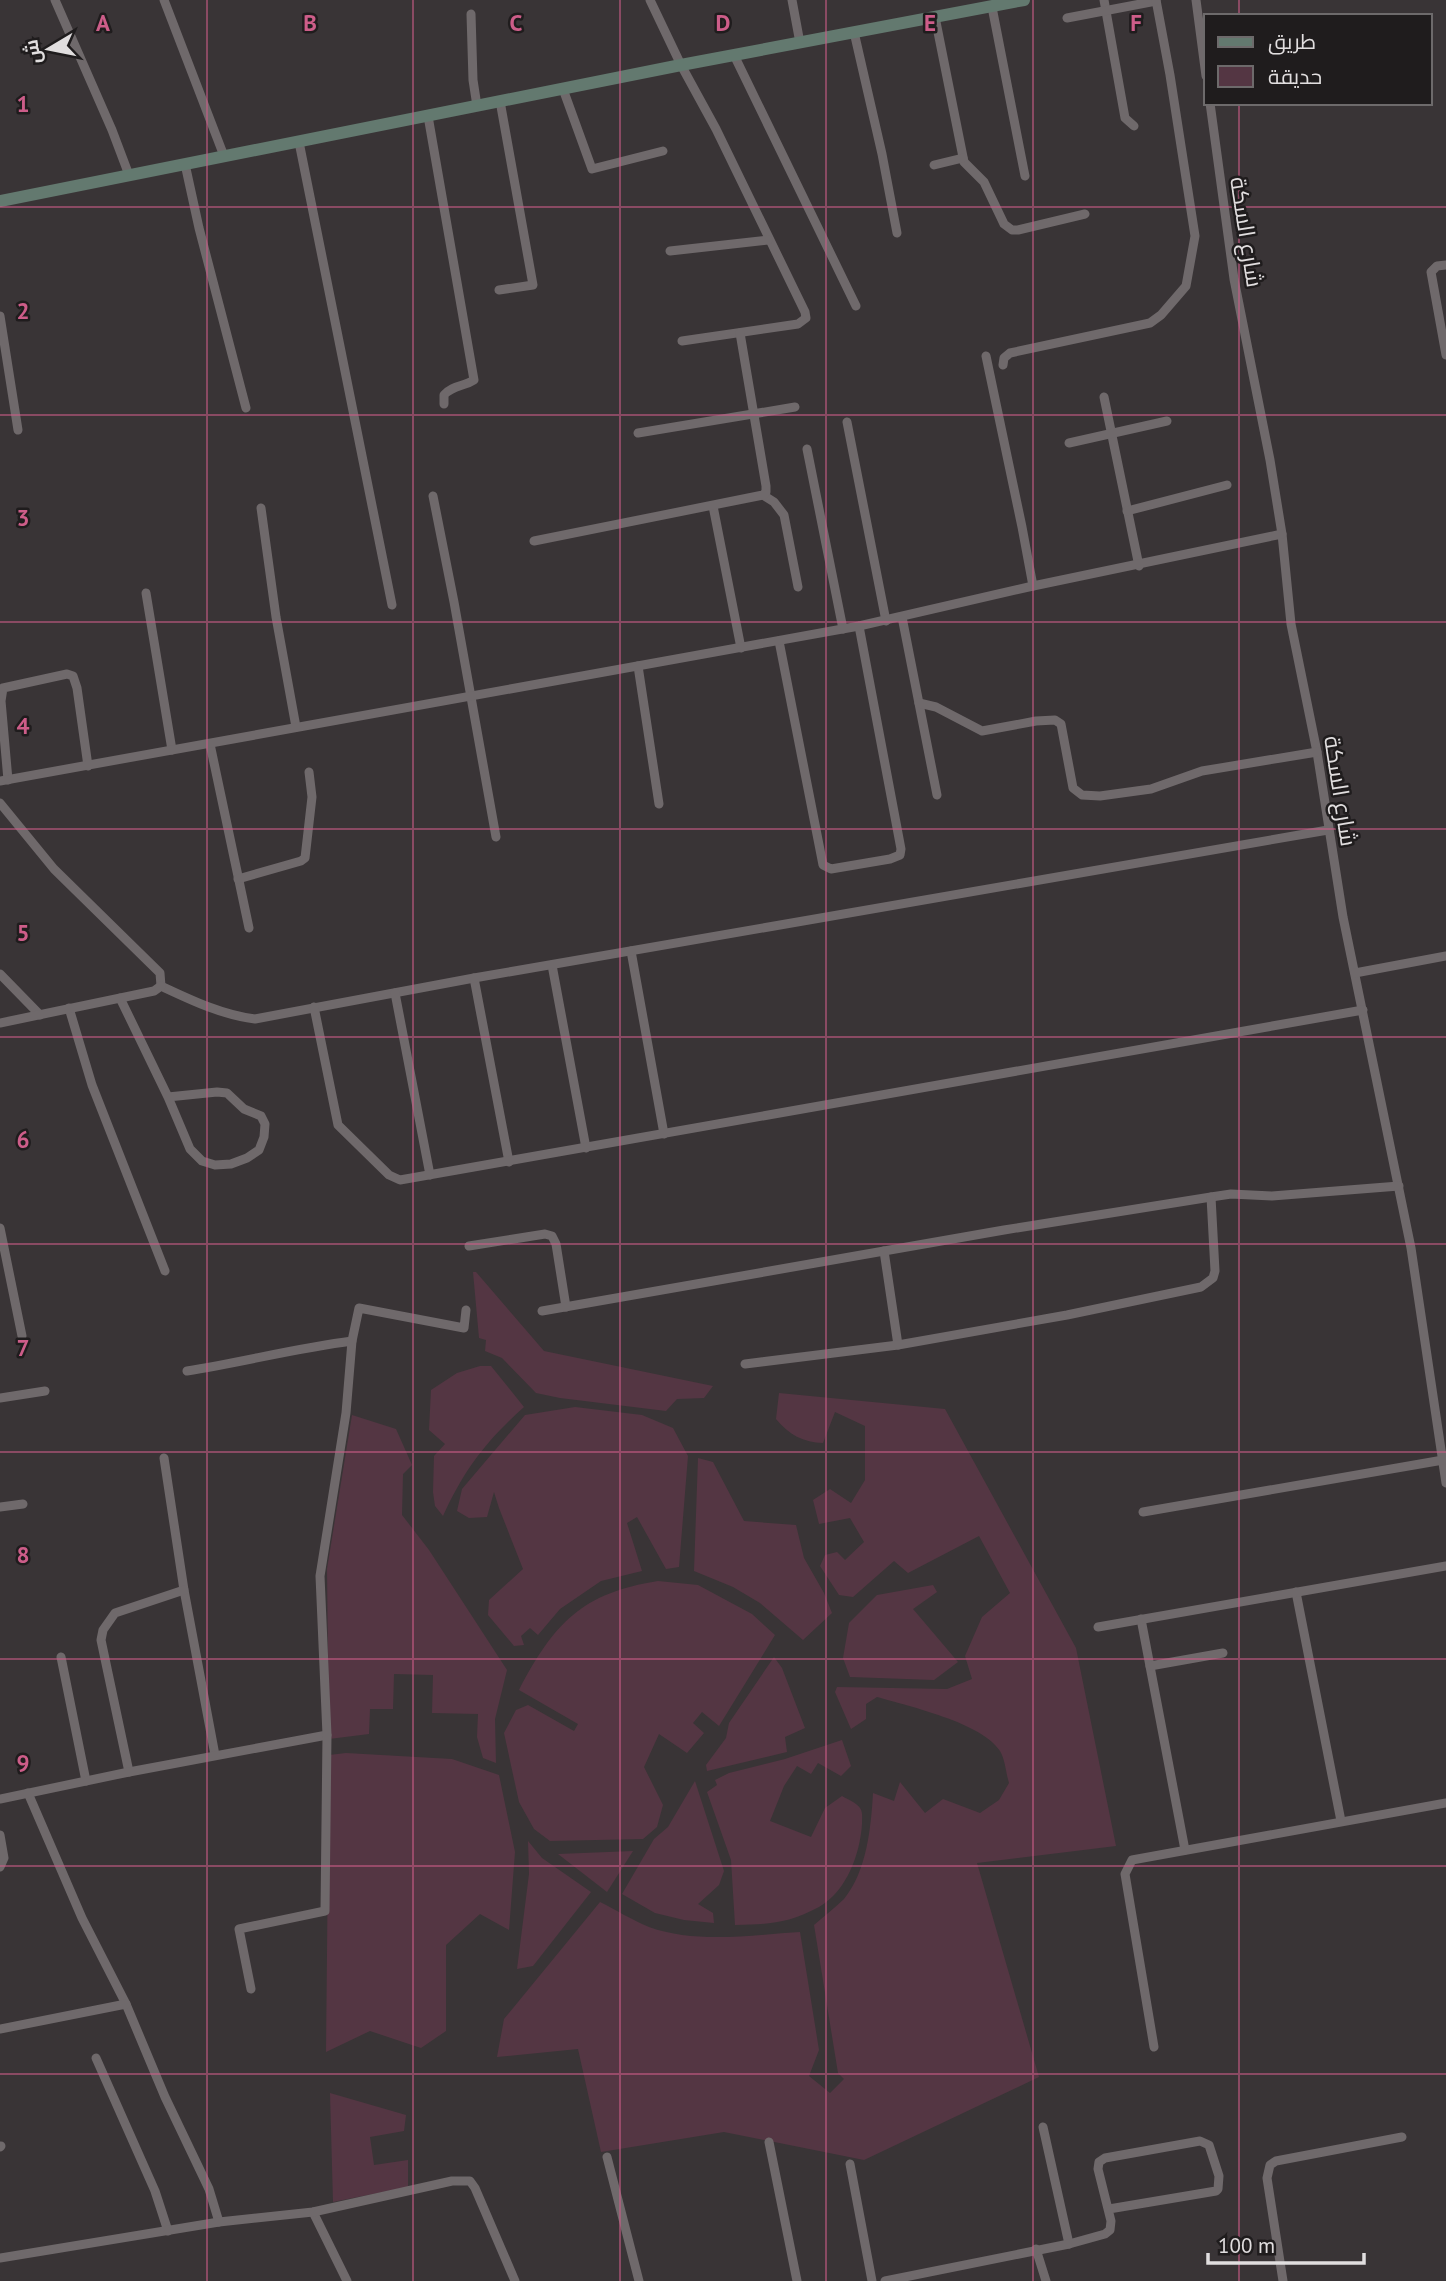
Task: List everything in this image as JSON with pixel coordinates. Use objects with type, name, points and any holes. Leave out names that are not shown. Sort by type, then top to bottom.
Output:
[{"type":"main road","points":[[0,201],[935,17],[972,6],[992,7],[1024,0]]},
{"type":"street","points":[[55,0],[129,175]]},
{"type":"street","points":[[164,0],[224,156]]},
{"type":"street","points":[[650,0],[716,129],[806,318],[799,324],[682,341]]},
{"type":"street","points":[[792,0],[800,43]]},
{"type":"street","points":[[1104,0],[1125,118],[1134,127]]},
{"type":"street","points":[[1196,0],[1204,61]]},
{"type":"street","points":[[1003,365],[1004,358],[1010,353],[1150,323],[1161,315],[1186,286],[1195,236],[1156,1],[1068,18]]},
{"type":"street","points":[[992,7],[1025,176]]},
{"type":"street","points":[[471,14],[472,80],[477,106]]},
{"type":"street","points":[[935,17],[963,158],[984,182],[1004,224],[1012,230],[1085,214]]},
{"type":"street","points":[[854,33],[897,233]]},
{"type":"street","points":[[734,55],[856,306]]},
{"type":"street","points":[[563,89],[592,169],[663,151]]},
{"type":"street","points":[[499,290],[533,285],[500,101]]},
{"type":"street","name":"شارع السكة","points":[[1210,105],[1230,253],[1282,534],[1292,624],[1317,752],[1354,973],[1411,1248],[1446,1483]]},
{"type":"street","points":[[428,116],[474,380],[450,388],[444,395],[444,404]]},
{"type":"street","points":[[299,142],[393,605]]},
{"type":"street","points":[[934,165],[963,158]]},
{"type":"street","points":[[186,164],[192,200],[246,408]]},
{"type":"street","points":[[670,251],[768,240]]},
{"type":"street","points":[[1446,265],[1437,266],[1431,272],[1445,337],[1446,355]]},
{"type":"street","points":[[0,316],[18,430]]},
{"type":"street","points":[[740,333],[766,486],[763,495]]},
{"type":"street","points":[[986,356],[1033,586]]},
{"type":"street","points":[[1104,397],[1139,566]]},
{"type":"street","points":[[639,433],[795,407]]},
{"type":"street","points":[[1069,443],[1167,421]]},
{"type":"street","points":[[847,422],[886,621]]},
{"type":"street","points":[[807,449],[843,629]]},
{"type":"street","points":[[1127,511],[1227,485]]},
{"type":"street","points":[[534,541],[763,495],[774,502],[784,515],[798,587]]},
{"type":"street","points":[[433,496],[496,837]]},
{"type":"street","points":[[713,506],[741,648]]},
{"type":"street","points":[[261,508],[276,617],[296,727]]},
{"type":"street","points":[[88,766],[73,676],[68,674],[3,688],[1,701],[4,780],[88,766],[210,744],[469,695],[886,621],[1033,586],[1282,534]]},
{"type":"street","points":[[146,593],[172,750]]},
{"type":"street","points":[[902,617],[937,795]]},
{"type":"street","points":[[779,641],[823,865],[831,869],[890,859],[900,855],[901,849],[859,626]]},
{"type":"street","points":[[638,666],[659,804]]},
{"type":"street","points":[[919,703],[936,707],[982,731],[1055,720],[1061,724],[1073,788],[1082,795],[1100,796],[1151,789],[1202,771],[1317,752]]},
{"type":"street","points":[[210,744],[249,928]]},
{"type":"street","points":[[238,879],[305,858],[312,797],[309,772]]},
{"type":"street","points":[[0,803],[54,869],[160,973],[161,986]]},
{"type":"street","points":[[161,986],[200,1004],[255,1019],[474,978],[1328,830]]},
{"type":"street","points":[[631,951],[664,1134]]},
{"type":"street","points":[[1354,973],[1446,956]]},
{"type":"street","points":[[552,965],[586,1148]]},
{"type":"street","points":[[0,974],[40,1015]]},
{"type":"street","points":[[474,978],[509,1162]]},
{"type":"street","points":[[0,1023],[120,998],[161,986]]},
{"type":"street","points":[[395,993],[430,1175]]},
{"type":"street","points":[[120,998],[190,1149],[202,1161],[215,1165],[231,1164],[259,1150],[265,1124],[261,1116],[244,1109],[227,1093],[168,1097]]},
{"type":"street","points":[[314,1007],[338,1125],[394,1178],[400,1180],[1363,1010]]},
{"type":"street","points":[[69,1008],[92,1085],[165,1271]]},
{"type":"street","points":[[542,1311],[1211,1196],[1272,1196],[1399,1186]]},
{"type":"street","points":[[745,1364],[898,1345],[1067,1315],[1208,1284],[1215,1271],[1211,1196]]},
{"type":"street","points":[[0,1228],[22,1336]]},
{"type":"street","points":[[469,1246],[545,1234],[552,1236],[556,1244],[566,1307]]},
{"type":"street","points":[[884,1251],[898,1345]]},
{"type":"street","points":[[251,1989],[239,1929],[325,1911],[327,1735],[320,1576],[346,1413],[352,1341],[359,1308],[464,1328],[466,1310]]},
{"type":"street","points":[[187,1371],[299,1348],[352,1341]]},
{"type":"street","points":[[0,1398],[45,1391]]},
{"type":"street","points":[[164,1458],[184,1590],[215,1755]]},
{"type":"street","points":[[1143,1512],[1443,1460]]},
{"type":"street","points":[[0,1507],[23,1504]]},
{"type":"street","points":[[1098,1627],[1446,1566]]},
{"type":"street","points":[[129,1772],[102,1640],[103,1630],[114,1613],[184,1590]]},
{"type":"street","points":[[1296,1592],[1341,1821]]},
{"type":"street","points":[[1141,1619],[1185,1850]]},
{"type":"street","points":[[1150,1666],[1223,1653]]},
{"type":"street","points":[[61,1657],[86,1781]]},
{"type":"street","points":[[0,1799],[327,1735]]},
{"type":"street","points":[[28,1793],[82,1918],[125,2004],[209,2189],[219,2222]]},
{"type":"street","points":[[1154,2047],[1125,1874],[1132,1860],[1446,1803]]},
{"type":"street","points":[[0,1835],[4,1858],[0,1867]]},
{"type":"street","points":[[1,2026],[125,2004]]},
{"type":"street","points":[[96,2058],[155,2191],[168,2231]]},
{"type":"street","points":[[1043,2127],[1069,2244]]},
{"type":"street","points":[[1283,2281],[1267,2178],[1270,2165],[1276,2161],[1402,2137]]},
{"type":"street","points":[[884,2281],[1069,2244],[1108,2232],[1111,2226],[1109,2209],[1098,2169],[1101,2160],[1200,2141],[1209,2145],[1219,2175],[1216,2191],[1109,2209]]},
{"type":"street","points":[[768,2142],[796,2281]]},
{"type":"street","points":[[607,2157],[639,2281]]},
{"type":"street","points":[[850,2164],[872,2281]]},
{"type":"street","points":[[0,2258],[219,2222],[313,2212],[452,2181],[470,2180],[515,2281]]},
{"type":"street","points":[[313,2212],[347,2281]]},
{"type":"street","points":[[1036,2249],[1046,2281]]},
{"type":"green space","points":[[473,1272],[476,1272],[544,1351],[713,1386],[704,1398],[677,1399],[666,1411],[536,1393],[502,1358],[485,1351],[486,1340],[479,1338]]},
{"type":"green space","points":[[480,1366],[491,1366],[524,1407],[477,1457],[459,1484],[443,1516],[435,1506],[434,1456],[445,1444],[429,1430],[431,1390],[457,1373]]},
{"type":"green space","points":[[779,1393],[945,1409],[1076,1648],[1116,1846],[977,1863],[1039,2077],[864,2160],[724,2132],[601,2152],[578,2049],[497,2057],[504,2019],[600,1902],[649,1927],[686,1935],[724,1937],[800,1932],[819,2050],[809,2076],[830,2093],[844,2079],[838,2073],[814,1925],[844,1899],[858,1875],[869,1834],[873,1793],[894,1801],[900,1782],[925,1813],[943,1799],[980,1813],[999,1800],[1009,1783],[1002,1754],[991,1741],[978,1732],[944,1717],[877,1697],[866,1704],[866,1719],[851,1729],[835,1692],[837,1687],[947,1689],[972,1679],[965,1656],[982,1617],[1010,1593],[979,1536],[908,1573],[894,1561],[853,1597],[839,1595],[820,1566],[825,1555],[837,1552],[845,1560],[864,1542],[850,1518],[819,1524],[813,1500],[830,1489],[851,1503],[865,1480],[865,1426],[835,1412],[823,1443],[803,1439],[791,1433],[776,1419]]},
{"type":"green space","points":[[575,1407],[642,1415],[673,1428],[688,1456],[679,1567],[666,1569],[637,1517],[627,1523],[642,1571],[601,1581],[560,1609],[538,1635],[530,1628],[521,1636],[524,1645],[514,1646],[488,1615],[489,1600],[523,1569],[494,1492],[487,1517],[469,1518],[457,1511],[462,1489],[525,1415]]},
{"type":"green space","points":[[352,1415],[396,1429],[412,1465],[403,1474],[402,1515],[429,1550],[507,1670],[495,1719],[496,1763],[483,1758],[477,1737],[478,1714],[432,1713],[433,1675],[394,1674],[393,1709],[370,1709],[369,1734],[329,1739],[327,1569]]},
{"type":"green space","points":[[698,1458],[713,1462],[744,1521],[796,1525],[804,1558],[832,1613],[803,1640],[760,1603],[733,1587],[694,1571]]},
{"type":"green space","points":[[658,1581],[698,1585],[752,1614],[775,1635],[719,1726],[702,1712],[693,1723],[704,1733],[687,1753],[659,1734],[644,1767],[663,1805],[657,1827],[643,1839],[550,1841],[534,1829],[519,1802],[504,1733],[516,1710],[528,1705],[574,1731],[578,1724],[519,1690],[545,1646],[573,1615],[609,1594]]},
{"type":"green space","points":[[933,1585],[937,1592],[913,1609],[958,1662],[934,1680],[850,1677],[843,1658],[849,1623],[877,1595]]},
{"type":"green space","points":[[774,1657],[782,1668],[805,1728],[785,1737],[787,1752],[707,1771],[706,1765],[726,1738],[729,1723]]},
{"type":"green space","points":[[842,1740],[851,1766],[841,1776],[818,1763],[811,1774],[797,1766],[784,1786],[770,1821],[811,1837],[825,1808],[842,1796],[857,1804],[862,1814],[861,1836],[855,1859],[844,1882],[829,1900],[797,1917],[768,1923],[735,1925],[731,1860],[707,1792],[717,1785],[715,1780],[729,1773],[785,1759]]},
{"type":"green space","points":[[346,1753],[452,1759],[499,1775],[515,1852],[509,1930],[480,1914],[446,1945],[446,2031],[421,2048],[370,2031],[326,2052],[329,1755]]},
{"type":"green space","points":[[695,1781],[724,1871],[719,1885],[698,1904],[713,1913],[714,1923],[655,1913],[622,1894],[654,1839],[668,1827]]},
{"type":"green space","points":[[528,1841],[542,1858],[591,1892],[533,1966],[517,1969],[529,1874]]},
{"type":"green space","points":[[633,1851],[607,1892],[558,1854]]},
{"type":"green space","points":[[330,2093],[406,2115],[404,2131],[370,2137],[374,2165],[408,2160],[408,2187],[333,2202]]}]
